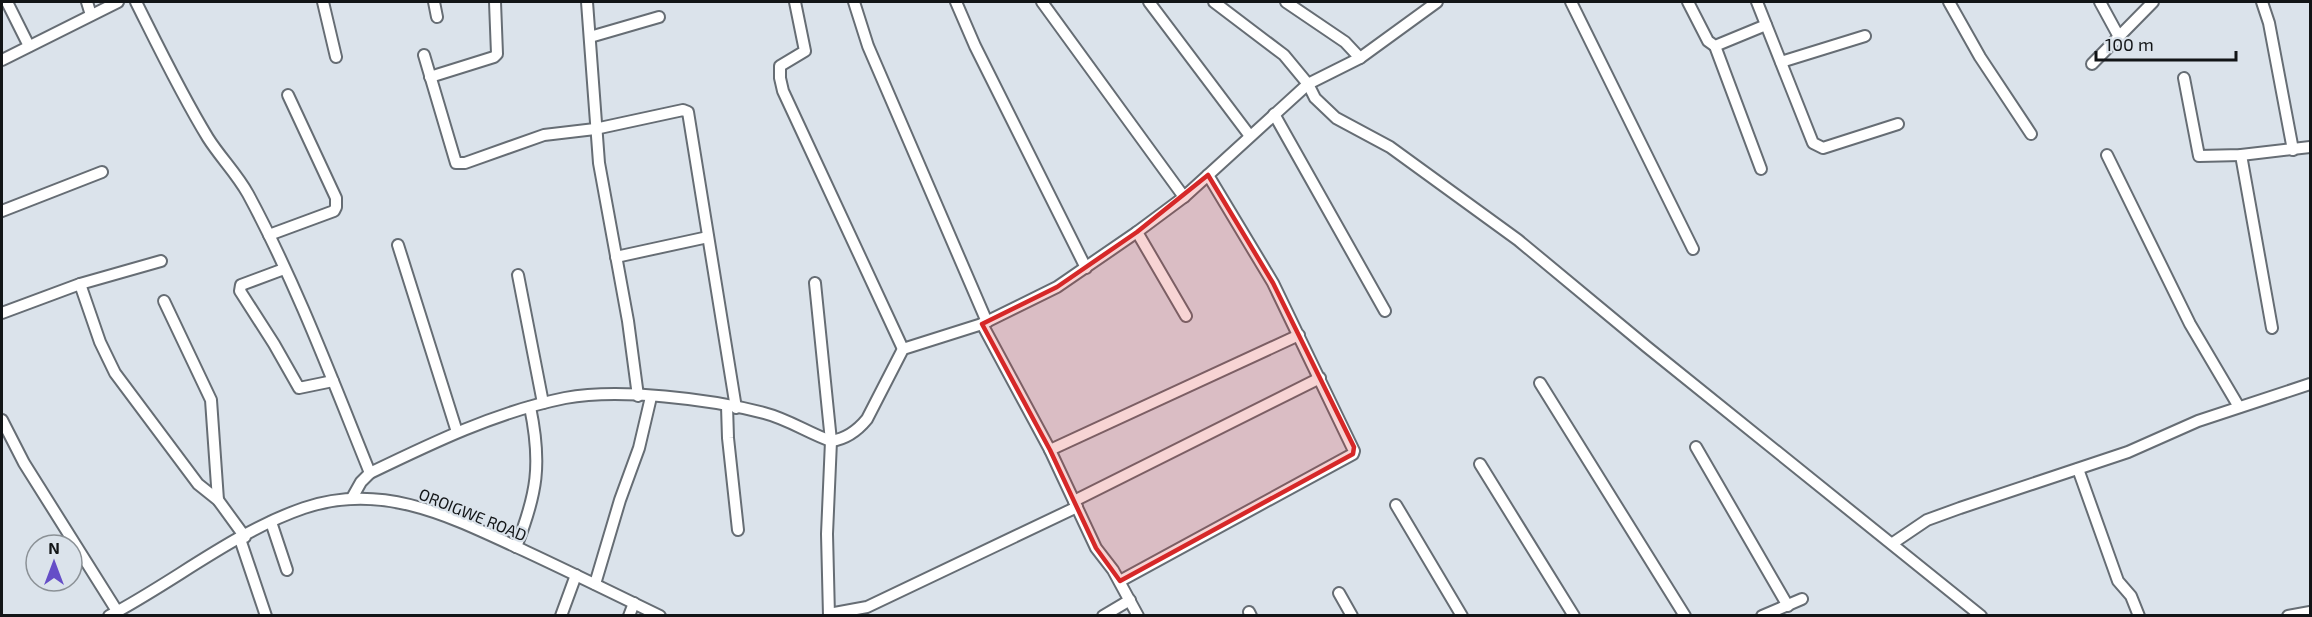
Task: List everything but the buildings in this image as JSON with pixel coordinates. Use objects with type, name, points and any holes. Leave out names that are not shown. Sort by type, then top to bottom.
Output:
[{"type":"street","points":[[7,2],[29,46]]},
{"type":"street","points":[[87,2],[91,15]]},
{"type":"street","points":[[2,60],[118,2]]},
{"type":"street","points":[[135,2],[180,90],[210,141],[247,192],[269,235],[333,381],[370,473]]},
{"type":"street","points":[[323,2],[336,57]]},
{"type":"street","points":[[434,2],[437,17]]},
{"type":"street","points":[[430,76],[494,57],[497,54],[495,2]]},
{"type":"street","points":[[587,2],[599,163],[638,396]]},
{"type":"street","points":[[795,2],[805,51],[780,66],[783,91],[903,349]]},
{"type":"street","points":[[854,2],[868,46],[984,323],[1050,450],[1096,548],[1120,581],[1138,615]]},
{"type":"street","points":[[957,2],[975,46],[1086,268]]},
{"type":"street","points":[[1042,2],[1184,197]]},
{"type":"street","points":[[1149,2],[1250,136]]},
{"type":"street","points":[[1214,2],[1284,55],[1308,84],[1315,98],[1336,118],[1390,147],[1518,240],[1647,347],[1981,615]]},
{"type":"street","points":[[1286,2],[1345,42],[1360,58]]},
{"type":"street","points":[[352,498],[361,482],[370,473],[457,432],[530,407],[583,396],[675,398],[732,407],[783,419],[831,441],[850,434],[867,419],[903,349],[984,323],[1037,298],[1086,268],[1184,197],[1308,84],[1360,58],[1436,2]]},
{"type":"street","points":[[1571,2],[1694,249]]},
{"type":"street","points":[[1688,2],[1708,40],[1715,46],[1761,169]]},
{"type":"street","points":[[1757,2],[1813,143],[1817,147],[1823,148],[1898,124]]},
{"type":"street","points":[[1948,2],[1980,57],[2031,134]]},
{"type":"street","points":[[2100,2],[2118,35]]},
{"type":"street","points":[[2092,64],[2118,35],[2153,2]]},
{"type":"street","points":[[2262,2],[2269,23],[2293,150]]},
{"type":"street","points":[[590,37],[659,17]]},
{"type":"street","points":[[1715,46],[1766,25]]},
{"type":"street","points":[[1781,62],[1864,36]]},
{"type":"street","points":[[424,55],[456,164],[465,164],[544,135],[595,129],[682,110],[688,112],[732,407],[728,438],[738,530]]},
{"type":"street","points":[[2184,78],[2197,153],[2203,156],[2241,155],[2310,147]]},
{"type":"street","points":[[269,235],[334,211],[337,203],[288,95]]},
{"type":"street","points":[[1274,114],[1384,311]]},
{"type":"street","points":[[2107,155],[2190,324],[2239,407]]},
{"type":"street","points":[[2241,155],[2272,328]]},
{"type":"street","points":[[2,211],[102,172]]},
{"type":"street","points":[[1120,581],[1353,454],[1354,447],[1273,282],[1208,175]]},
{"type":"street","points":[[1137,232],[1186,316]]},
{"type":"street","points":[[616,257],[708,237]]},
{"type":"street","points":[[398,245],[457,432]]},
{"type":"street","points":[[2,313],[80,284],[161,261]]},
{"type":"street","points":[[284,269],[241,285],[240,291],[299,387],[333,381]]},
{"type":"street","points":[[518,275],[543,404]]},
{"type":"street","points":[[815,283],[831,441],[827,534],[829,615],[867,607],[1075,504],[1320,378]]},
{"type":"street","points":[[80,284],[96,332],[115,373],[198,484],[218,500],[242,538],[266,615]]},
{"type":"street","points":[[164,301],[208,392],[212,407],[218,500]]},
{"type":"street","points":[[1050,450],[1299,335]]},
{"type":"street","points":[[1540,383],[1685,615]]},
{"type":"street","points":[[1893,543],[1927,520],[1960,507],[2138,448],[2198,421],[2310,384]]},
{"type":"street","points":[[595,584],[620,500],[639,448],[651,397]]},
{"type":"street","points":[[516,547],[531,510],[535,491],[537,460],[535,430],[530,407]]},
{"type":"street","points":[[2,420],[24,463],[113,613]]},
{"type":"street","points":[[1696,447],[1788,606]]},
{"type":"street","points":[[1480,464],[1574,615]]},
{"type":"street","points":[[2078,469],[2118,581],[2131,596],[2139,615]]},
{"type":"street","name":"OROIGWE ROAD","points":[[113,613],[271,522],[314,505],[352,498],[368,498],[423,507],[516,547],[660,615]]},
{"type":"street","points":[[1396,506],[1462,615]]},
{"type":"street","points":[[271,522],[287,570]]},
{"type":"street","points":[[561,615],[576,575]]},
{"type":"street","points":[[1339,593],[1352,615]]},
{"type":"street","points":[[1762,615],[1802,599]]},
{"type":"street","points":[[1103,615],[1130,600]]},
{"type":"street","points":[[628,615],[634,603]]},
{"type":"street","points":[[2288,615],[2310,612]]},
{"type":"highlighted area","points":[[1208,175],[1273,283],[1354,447],[1353,454],[1120,581],[1096,548],[1050,450],[982,324],[1057,287],[1137,232]]}]
